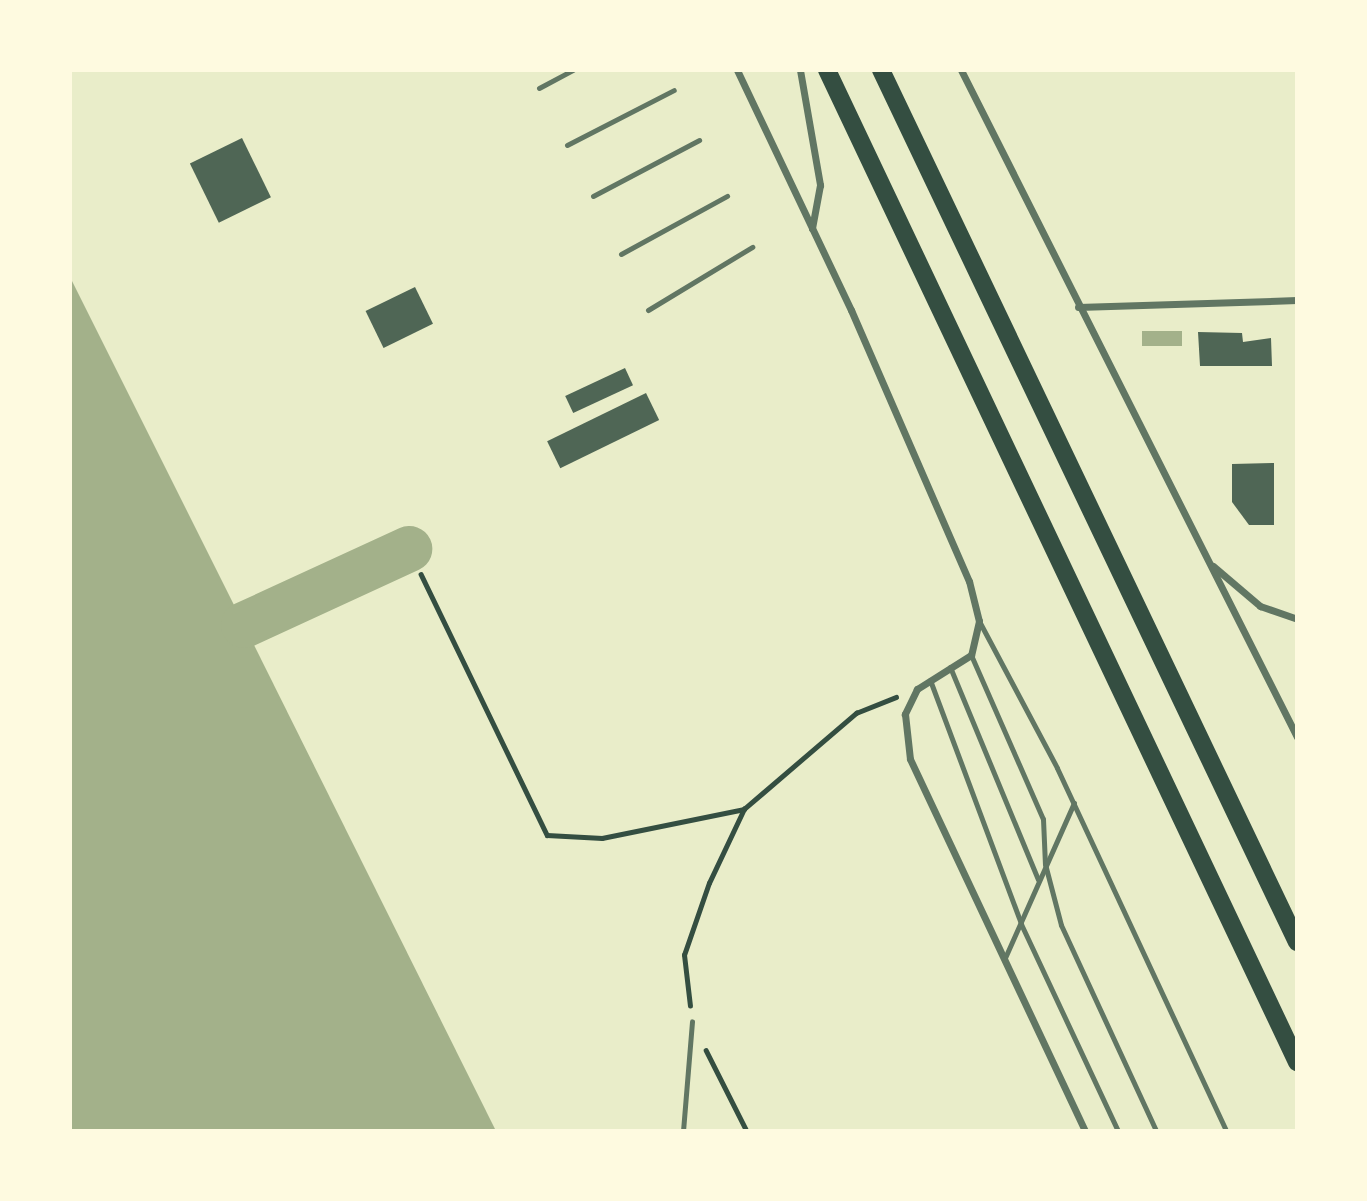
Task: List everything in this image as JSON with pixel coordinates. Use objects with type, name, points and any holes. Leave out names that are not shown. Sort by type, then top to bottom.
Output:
[{"type":"main road","points":[[827,70],[1297,1062]]},
{"type":"main road","points":[[881,70],[1297,942]]},
{"type":"street","points":[[737,70],[812,228],[969,581],[979,621],[971,655],[917,689],[905,714],[910,759],[1085,1131]]},
{"type":"street","points":[[800,70],[820,185],[812,228]]},
{"type":"street","points":[[961,70],[1078,307],[1297,737]]},
{"type":"street","points":[[1078,307],[1297,300]]},
{"type":"street","points":[[1210,563],[1260,606],[1297,619]]},
{"type":"lane","points":[[539,88],[573,70]]},
{"type":"lane","points":[[567,145],[674,90]]},
{"type":"lane","points":[[593,196],[699,140]]},
{"type":"lane","points":[[621,254],[727,197]]},
{"type":"lane","points":[[648,310],[752,247]]},
{"type":"lane","points":[[979,621],[1074,803],[1226,1131]]},
{"type":"lane","points":[[971,655],[1043,819],[1045,864],[1061,925],[1156,1131]]},
{"type":"lane","points":[[950,667],[1038,880]]},
{"type":"lane","points":[[930,680],[1021,924],[1118,1131]]},
{"type":"lane","points":[[1004,960],[1074,803]]},
{"type":"lane","points":[[683,1131],[692,1021]]},
{"type":"path","points":[[421,574],[547,835],[602,838],[744,809]]},
{"type":"path","points":[[747,1131],[692,1021],[684,955],[709,883],[744,809],[856,713],[917,689]]},
{"type":"shaded area","points":[[70,277],[244,625],[496,1131],[70,1131]]},
{"type":"shaded area","points":[[1142,331],[1182,331],[1182,346],[1142,346]]},
{"type":"building","points":[[242,138],[271,197],[219,223],[190,163]]},
{"type":"building","points":[[415,287],[433,324],[384,348],[366,311]]},
{"type":"building","points":[[1198,332],[1242,333],[1243,342],[1271,338],[1272,366],[1200,366]]},
{"type":"building","points":[[625,368],[633,385],[573,413],[565,396]]},
{"type":"building","points":[[646,393],[659,420],[560,468],[547,441]]},
{"type":"building","points":[[1274,463],[1274,525],[1249,525],[1232,502],[1232,464]]},
{"type":"waterway","points":[[244,625],[409,549]]}]
